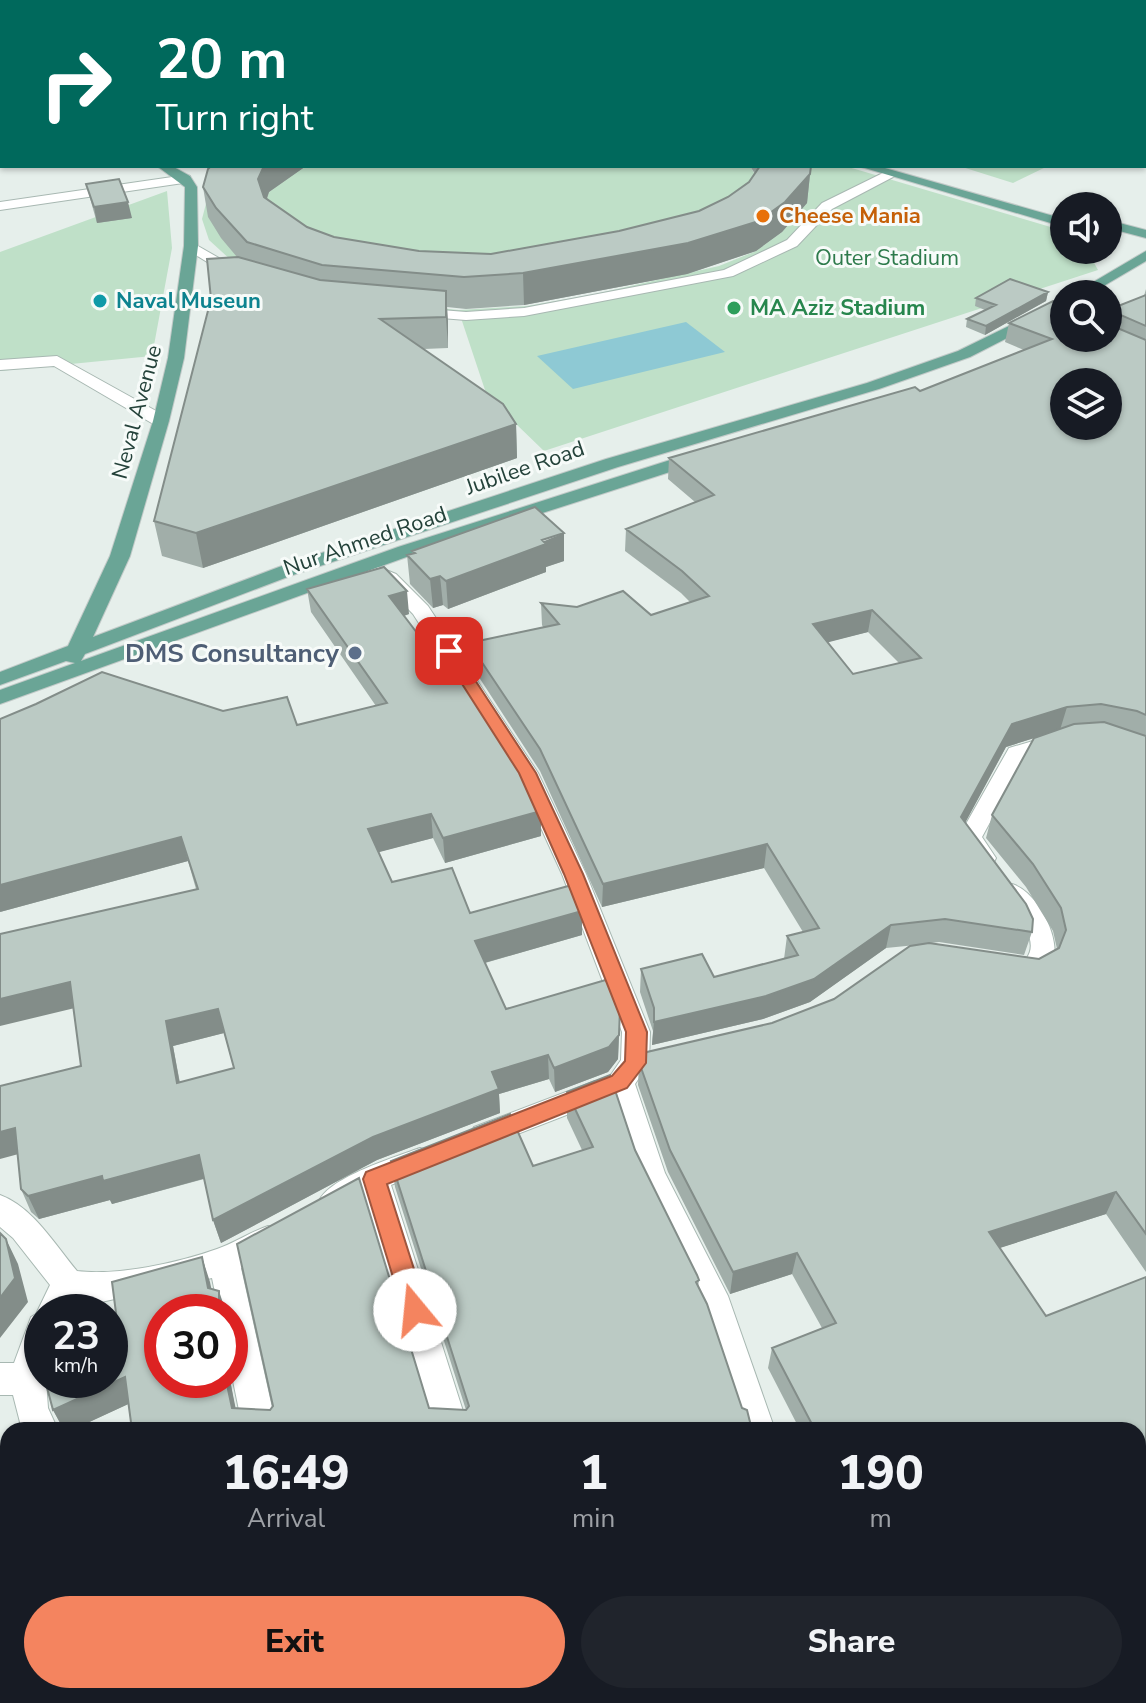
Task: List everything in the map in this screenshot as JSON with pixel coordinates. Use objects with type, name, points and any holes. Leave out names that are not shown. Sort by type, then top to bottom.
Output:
[{"type":"main road","points":[[167,168],[186,179]]},
{"type":"main road","points":[[896,170],[1050,208]]},
{"type":"main road","points":[[896,170],[1050,219]]},
{"type":"main road","name":"Neval Avenue","points":[[68,672],[120,556],[161,421],[183,319],[191,246],[191,187],[186,179]]},
{"type":"main road","points":[[1122,232],[1144,245]]},
{"type":"main road","points":[[1122,239],[1144,245]]},
{"type":"main road","points":[[1098,280],[1144,245]]},
{"type":"main road","name":"Jubilee Road","points":[[0,679],[286,571],[612,463],[873,386],[964,354],[1050,310]]},
{"type":"main road","name":"Nur Ahmed Road","points":[[0,697],[364,567],[943,376],[1010,350],[1050,329]]},
{"type":"street","points":[[403,311],[466,316],[524,312],[728,273],[792,243],[827,206],[896,170]]},
{"type":"street","points":[[0,206],[186,179]]},
{"type":"street","points":[[191,246],[251,282]]},
{"type":"street","points":[[0,365],[57,361],[161,421]]},
{"type":"street","points":[[364,567],[389,578],[421,610],[527,773],[618,980],[636,1032],[628,1072],[651,1174],[712,1296],[755,1422]]},
{"type":"street","points":[[986,962],[1032,969],[1043,957],[1044,943],[1033,920],[970,838],[1017,753],[1081,735]]},
{"type":"street","points":[[0,1208],[24,1229],[68,1284],[101,1288],[224,1261],[374,1179],[665,1056]]},
{"type":"street","points":[[374,1179],[450,1422]]},
{"type":"street","points":[[224,1261],[258,1422]]},
{"type":"street","points":[[62,1294],[68,1284]]},
{"type":"street","points":[[24,1360],[14,1379],[35,1422]]},
{"type":"green space","points":[[301,168],[751,168],[759,182],[757,197],[421,282],[263,209],[269,192]]},
{"type":"green space","name":"MA Aziz Stadium","points":[[800,168],[852,168],[1050,227],[1050,264],[1095,264],[1098,270],[1067,280],[1050,280],[1050,286],[544,451],[487,396],[459,312],[378,307],[233,262],[209,240],[202,219],[208,196],[231,181],[376,303],[459,310],[527,306],[595,294],[719,266],[756,251],[782,232]]},
{"type":"green space","points":[[965,168],[1044,168],[1013,183]]},
{"type":"green space","points":[[167,191],[172,248],[152,356],[0,371],[0,252]]},
{"type":"water","points":[[686,322],[725,352],[573,389],[537,356]]},
{"type":"building","points":[[263,168],[258,179],[264,197],[307,227],[334,237],[419,251],[491,254],[619,231],[699,211],[728,197],[749,182],[759,168],[811,168],[810,174],[785,202],[759,221],[688,243],[523,273],[464,277],[322,265],[247,242],[216,208],[203,187],[208,169]]},
{"type":"building","points":[[119,179],[128,202],[94,207],[86,184]]},
{"type":"building","points":[[238,257],[320,280],[446,291],[446,317],[380,319],[503,404],[516,424],[196,533],[154,521],[211,299],[207,259]]},
{"type":"building","points":[[1010,279],[1048,292],[986,326],[967,319],[996,305],[976,298]]},
{"type":"building","points":[[1146,295],[1146,326],[1122,316],[1122,304]]},
{"type":"building","points":[[1050,302],[1050,338],[1009,323]]},
{"type":"building","points":[[1122,330],[1146,340],[1146,715],[1101,704],[1067,707],[1012,724],[961,817],[1026,904],[1033,919],[1032,932],[945,919],[891,925],[814,979],[766,996],[654,1022],[654,1008],[641,969],[702,954],[714,977],[798,955],[787,936],[819,928],[767,844],[603,884],[540,749],[469,643],[559,624],[541,603],[577,607],[623,591],[651,615],[709,596],[682,571],[626,529],[714,495],[669,458],[915,387],[920,391],[1050,340],[1050,352],[1122,352]],"holes":[[[872,610],[921,658],[853,674],[813,624]]]},
{"type":"building","points":[[535,507],[564,533],[542,540],[546,544],[446,581],[440,576],[430,579],[407,555],[415,553],[412,551]]},
{"type":"building","points":[[384,567],[407,591],[389,596],[430,650],[444,647],[512,750],[541,811],[443,838],[431,814],[368,829],[392,882],[452,868],[470,913],[572,885],[582,911],[475,941],[506,1009],[609,979],[620,1008],[619,1035],[609,1047],[554,1068],[548,1055],[492,1072],[499,1089],[373,1137],[213,1220],[199,1155],[103,1181],[102,1176],[28,1196],[21,1189],[15,1128],[0,1132],[0,1086],[81,1066],[70,982],[0,999],[0,934],[198,889],[181,837],[0,885],[0,719],[102,672],[223,711],[287,697],[297,725],[387,703],[307,589]],"holes":[[[218,1009],[234,1068],[177,1083],[166,1021]]]},
{"type":"building","points":[[1104,722],[1146,736],[1146,1234],[1116,1192],[989,1232],[1046,1316],[1146,1277],[1146,1422],[811,1422],[772,1348],[836,1323],[797,1253],[733,1272],[670,1150],[639,1062],[647,1052],[772,1023],[834,999],[910,946],[929,943],[1039,959],[1059,948],[1066,930],[1061,908],[1033,864],[992,815],[1034,738],[1074,724]]},
{"type":"building","points":[[610,1075],[635,1150],[699,1280],[696,1282],[707,1304],[742,1408],[747,1410],[750,1422],[131,1422],[128,1398],[128,1294],[114,1294],[112,1282],[202,1257],[208,1288],[219,1291],[219,1294],[144,1294],[144,1398],[230,1398],[232,1408],[270,1410],[273,1406],[237,1244],[359,1178],[429,1408],[466,1410],[469,1406],[391,1161],[510,1114],[533,1166],[593,1147],[567,1092]]},
{"type":"building","points":[[0,1233],[6,1239],[15,1278],[0,1298]]},
{"type":"building","points":[[50,1398],[79,1398],[53,1410]]},
{"type":"place","name":"Cheese Mania","points":[[763,216]]},
{"type":"place","name":"Naval Museun","points":[[100,301]]},
{"type":"place","name":"MA Aziz Stadium","points":[[734,308]]},
{"type":"place","name":"DMS Consultancy","points":[[355,653]]},
{"type":"route","points":[[415,1310],[374,1179],[620,1082],[635,1063],[636,1032],[574,874],[527,773],[449,651]]},
{"type":"park label","name":"Outer Stadium","points":[[887,258]]}]
